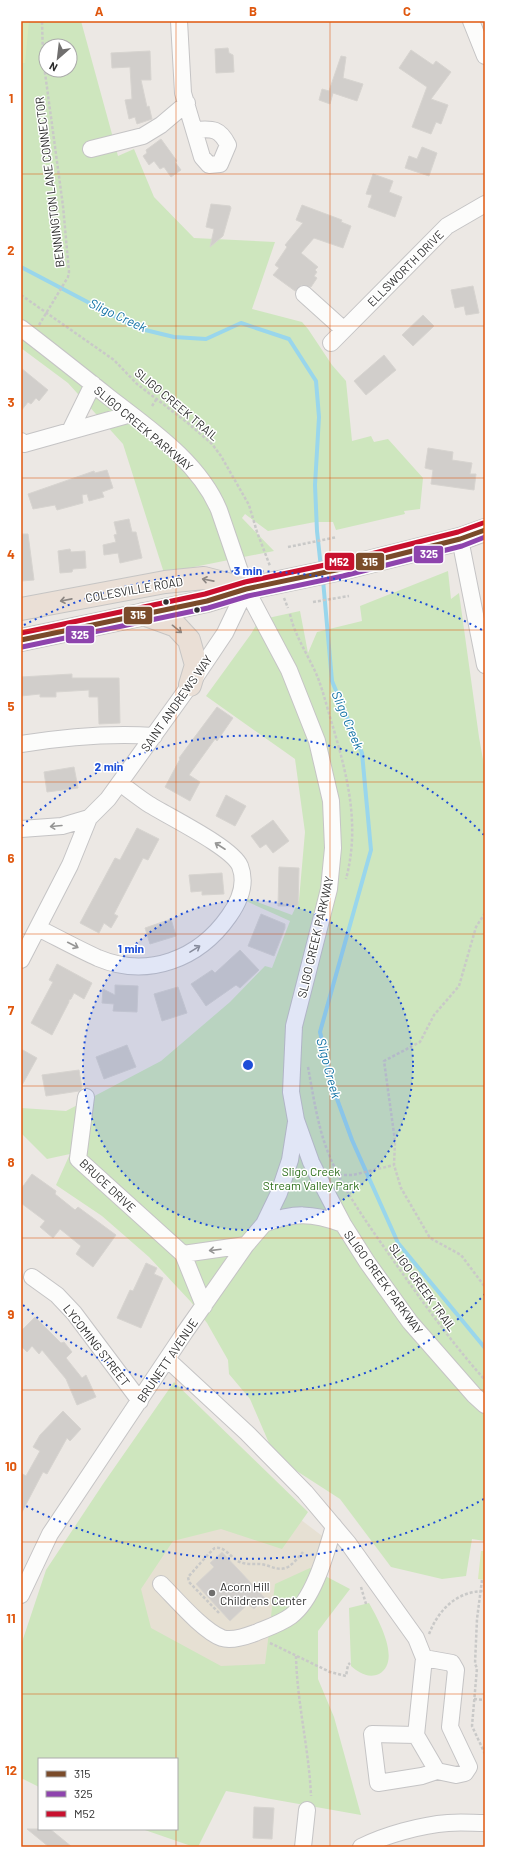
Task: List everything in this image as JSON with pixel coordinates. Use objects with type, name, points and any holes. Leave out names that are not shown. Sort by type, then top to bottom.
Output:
[{"type":"highway","name":"COLESVILLE ROAD","points":[[21,640],[207,601],[246,588],[341,569],[460,539],[485,530]]},
{"type":"highway","name":"COLESVILLE ROAD","points":[[21,609],[165,582],[204,578],[246,588]]},
{"type":"highway","points":[[142,614],[176,626],[189,640],[196,665],[190,685]]},
{"type":"street","points":[[179,21],[183,93],[195,130]]},
{"type":"street","points":[[471,21],[485,56]]},
{"type":"street","points":[[91,149],[143,136],[161,125],[187,103]]},
{"type":"street","name":"ELLSWORTH DRIVE","points":[[332,343],[447,226],[485,204]]},
{"type":"street","points":[[304,294],[344,330]]},
{"type":"street","name":"SLIGO CREEK PARKWAY","points":[[21,328],[131,414],[197,473],[217,505],[246,588],[290,670],[318,742],[331,801],[333,848],[328,889],[294,1026],[291,1092],[296,1120],[311,1162],[343,1224],[367,1262],[410,1322],[474,1395],[485,1405]]},
{"type":"street","points":[[70,431],[93,384]]},
{"type":"street","points":[[22,444],[131,414]]},
{"type":"street","points":[[460,539],[485,665]]},
{"type":"street","name":"SAINT ANDREWS WAY","points":[[21,960],[70,865],[89,818],[108,799],[190,685],[225,633],[246,588]]},
{"type":"street","points":[[21,744],[56,739],[98,736],[137,734],[154,736]]},
{"type":"street","points":[[38,928],[99,958],[122,965],[150,966],[178,959],[201,946],[223,924],[238,903],[243,881],[240,864],[225,849],[147,803],[120,783]]},
{"type":"street","points":[[21,829],[62,826],[89,818]]},
{"type":"street","name":"BRUCE DRIVE","points":[[86,1097],[78,1159],[183,1254],[204,1306]]},
{"type":"street","name":"BRUNETT AVENUE","points":[[21,1595],[50,1534],[167,1359],[246,1245],[264,1224],[279,1193],[290,1160],[296,1120]]},
{"type":"street","points":[[264,1224],[282,1217],[303,1215],[325,1218],[343,1224]]},
{"type":"street","points":[[183,1254],[246,1245]]},
{"type":"street","name":"LYCOMING STREET","points":[[32,1278],[57,1295],[74,1313],[140,1401]]},
{"type":"street","points":[[167,1359],[247,1433],[305,1492],[334,1526],[411,1632],[422,1652],[416,1735],[437,1771]]},
{"type":"street","points":[[160,1584],[209,1631],[224,1639],[247,1636],[269,1628],[292,1616],[316,1581],[334,1526]]},
{"type":"street","points":[[416,1735],[372,1734],[378,1783],[422,1776],[437,1771],[456,1775],[465,1773],[469,1767],[450,1727],[456,1670],[452,1663],[422,1652]]},
{"type":"street","points":[[302,1847],[307,1810]]},
{"type":"street","points":[[361,1847],[405,1832],[440,1824],[485,1823]]},
{"type":"path","name":"BENNINGTON LANE CONNECTOR","points":[[42,21],[43,58],[63,206],[68,277],[47,311]]},
{"type":"path","name":"SLIGO CREEK TRAIL","points":[[21,295],[47,311],[114,360],[137,384],[156,400],[202,434],[221,456],[249,505],[262,546]]},
{"type":"path","points":[[152,406],[156,400]]},
{"type":"path","points":[[288,547],[337,537]]},
{"type":"path","points":[[313,602],[349,596]]},
{"type":"path","points":[[485,913],[476,927],[458,986],[434,1015],[420,1042],[384,1061],[395,1141],[394,1165],[401,1188],[430,1238],[461,1255],[485,1287]]},
{"type":"path","points":[[338,1175],[353,1175],[394,1165]]},
{"type":"path","name":"SLIGO CREEK TRAIL","points":[[352,1200],[438,1324],[485,1380]]},
{"type":"path","points":[[220,1613],[189,1582],[188,1577],[206,1558],[211,1550],[220,1548],[237,1560],[249,1565],[261,1564],[278,1569],[287,1568],[303,1552]]},
{"type":"path","points":[[482,1580],[477,1619],[477,1668],[472,1726],[485,1754]]},
{"type":"path","points":[[422,1652],[432,1627],[451,1603],[462,1594],[473,1591],[485,1592]]},
{"type":"path","points":[[258,1632],[267,1641],[330,1672],[346,1676],[348,1665],[350,1663]]},
{"type":"path","points":[[296,1656],[297,1687],[311,1793],[311,1812],[307,1810]]},
{"type":"path","points":[[474,1698],[485,1700]]},
{"type":"shaded area","name":"Acorn Hill Childrens Center","points":[[216,1455],[334,1545],[267,1711],[152,1681],[119,1558]]},
{"type":"green space","points":[[21,21],[81,21],[118,156],[134,149],[154,197],[194,238],[275,242],[252,309],[302,322],[308,329],[332,365],[346,381],[352,441],[371,436],[374,442],[388,439],[423,478],[420,509],[404,511],[405,514],[336,530],[333,522],[315,522],[268,531],[245,514],[242,518],[274,551],[164,573],[123,444],[68,383],[21,348]]},
{"type":"green space","points":[[21,21],[29,21],[25,63],[21,63]]},
{"type":"green space","name":"Sligo Creek Stream Valley Park","points":[[448,571],[451,599],[459,593],[485,771],[485,1541],[472,1539],[466,1576],[442,1579],[391,1567],[340,1499],[275,1457],[250,1399],[229,1374],[228,1360],[207,1323],[191,1302],[149,1257],[102,1216],[56,1185],[70,1154],[47,1159],[21,1133],[21,1108],[66,1111],[161,1061],[230,1002],[265,966],[272,968],[290,921],[246,901],[247,898],[292,915],[299,900],[305,832],[295,759],[206,696],[251,634],[259,620],[300,611],[308,653],[317,632],[362,621],[360,606]]},
{"type":"green space","points":[[174,1382],[308,1512],[282,1549],[221,1529],[173,1541],[141,1589],[151,1628],[221,1666],[265,1664],[275,1584],[310,1568],[350,1589],[318,1631],[318,1679],[334,1717],[361,1815],[226,1791],[198,1847],[194,1847],[145,1830],[178,1830],[178,1758],[38,1758],[38,1786],[21,1778],[21,1645],[46,1570],[103,1484]]},
{"type":"green space","points":[[481,1551],[485,1551],[485,1580],[478,1579]]},
{"type":"green space","points":[[369,1603],[378,1619],[388,1650],[386,1668],[379,1674],[371,1676],[360,1672],[351,1666],[349,1608]]},
{"type":"building","points":[[228,48],[229,53],[233,55],[234,72],[216,73],[215,49]]},
{"type":"building","points":[[411,50],[433,65],[436,61],[451,72],[431,99],[448,105],[441,124],[436,122],[431,134],[412,127],[427,87],[399,68]]},
{"type":"building","points":[[150,51],[151,80],[141,80],[147,107],[149,106],[152,119],[137,124],[135,117],[129,119],[125,100],[132,99],[130,67],[112,68],[111,53]]},
{"type":"building","points":[[341,56],[346,57],[343,78],[363,84],[357,101],[333,93],[330,104],[319,100],[322,89],[329,91]]},
{"type":"building","points":[[161,139],[177,161],[175,162],[181,170],[171,177],[164,167],[160,169],[154,161],[149,165],[143,156],[147,153],[146,150]]},
{"type":"building","points":[[422,147],[437,153],[429,176],[405,168],[409,156],[417,159]]},
{"type":"building","points":[[373,174],[393,181],[389,192],[402,197],[395,217],[368,207],[372,195],[366,194]]},
{"type":"building","points":[[211,204],[230,206],[231,208],[223,236],[210,247],[214,229],[206,227]]},
{"type":"building","points":[[302,205],[342,220],[341,222],[351,226],[343,248],[314,238],[301,253],[318,267],[315,270],[317,272],[314,276],[317,278],[311,287],[301,285],[295,291],[273,275],[279,268],[275,265],[287,247],[285,245],[303,223],[296,220]]},
{"type":"building","points":[[473,286],[479,313],[466,315],[464,306],[455,308],[451,290]]},
{"type":"building","points":[[423,315],[434,326],[413,346],[402,335]]},
{"type":"building","points":[[384,355],[396,370],[366,395],[354,381]]},
{"type":"building","points":[[21,368],[48,390],[39,401],[36,398],[31,404],[28,402],[21,411]]},
{"type":"building","points":[[428,448],[453,452],[452,460],[472,463],[470,474],[476,474],[474,490],[431,484],[433,470],[425,468]]},
{"type":"building","points":[[107,470],[113,488],[102,492],[104,497],[89,501],[87,494],[82,495],[83,503],[57,510],[55,505],[33,509],[28,494],[94,471],[95,473]]},
{"type":"building","points":[[129,519],[132,532],[136,532],[142,558],[120,563],[118,553],[104,555],[103,545],[116,542],[114,535],[117,534],[114,522]]},
{"type":"building","points":[[21,534],[28,534],[34,580],[21,581]]},
{"type":"building","points":[[70,549],[71,552],[85,551],[86,568],[73,569],[72,572],[60,573],[58,551]]},
{"type":"building","points":[[72,674],[72,678],[119,678],[120,723],[99,724],[98,697],[89,697],[89,690],[56,692],[56,697],[40,697],[40,694],[21,696],[21,677]]},
{"type":"building","points":[[217,707],[233,718],[217,741],[215,739],[189,775],[200,782],[190,801],[165,787],[180,759],[179,758]]},
{"type":"building","points":[[74,767],[78,788],[47,792],[44,772]]},
{"type":"building","points":[[226,795],[246,806],[235,826],[216,816]]},
{"type":"building","points":[[273,820],[289,841],[273,853],[266,844],[260,848],[251,836]]},
{"type":"building","points":[[137,828],[159,839],[148,860],[143,858],[114,914],[118,916],[111,928],[104,923],[99,933],[80,923],[115,858],[120,860]]},
{"type":"building","points":[[279,867],[299,868],[298,906],[278,906]]},
{"type":"building","points":[[222,873],[224,894],[202,895],[202,891],[191,892],[189,875]]},
{"type":"building","points":[[261,914],[285,924],[285,928],[274,956],[248,946]]},
{"type":"building","points":[[171,919],[176,936],[150,944],[145,928]]},
{"type":"building","points":[[240,950],[259,970],[240,988],[236,985],[206,1006],[191,984],[212,970],[215,973]]},
{"type":"building","points":[[57,964],[92,983],[84,999],[74,993],[52,1035],[31,1023],[53,982],[49,980]]},
{"type":"building","points":[[115,985],[138,986],[137,1012],[113,1011],[114,1004],[102,1003],[103,989],[115,995]]},
{"type":"building","points":[[178,987],[187,1013],[162,1021],[154,994]]},
{"type":"building","points":[[127,1045],[136,1067],[104,1079],[96,1057]]},
{"type":"building","points":[[21,1049],[37,1058],[21,1087]]},
{"type":"building","points":[[79,1070],[82,1088],[79,1091],[46,1096],[42,1075]]},
{"type":"building","points":[[32,1174],[56,1191],[55,1194],[75,1210],[78,1207],[116,1235],[93,1267],[76,1254],[81,1246],[60,1229],[53,1238],[40,1227],[45,1221],[21,1203],[21,1189]]},
{"type":"building","points":[[146,1263],[157,1268],[154,1274],[163,1278],[141,1328],[117,1318],[130,1290],[133,1291]]},
{"type":"building","points":[[35,1317],[61,1343],[64,1342],[72,1352],[66,1358],[82,1378],[86,1375],[96,1397],[77,1405],[66,1379],[42,1350],[39,1354],[32,1346],[27,1352],[21,1346],[21,1331]]},
{"type":"building","points":[[63,1411],[81,1429],[70,1441],[67,1438],[47,1474],[43,1472],[21,1514],[21,1473],[26,1476],[40,1451],[33,1447],[40,1435]]},
{"type":"building","points":[[222,1552],[265,1598],[254,1609],[248,1604],[230,1621],[196,1584],[214,1567],[210,1563]]},
{"type":"building","points":[[254,1807],[274,1808],[272,1839],[253,1838]]},
{"type":"building","points":[[27,1829],[51,1830],[72,1847],[49,1847]]},
{"type":"waterway","name":"Sligo Creek","points":[[21,267],[137,328],[174,337],[206,339],[241,323],[289,339],[316,381],[319,417],[315,485],[317,531],[321,568]]},
{"type":"waterway","name":"Sligo Creek","points":[[323,580],[332,681],[362,753],[371,850],[320,1032],[333,1088],[352,1140],[398,1243],[485,1348]]},
{"type":"transit line","name":"M52","points":[[21,633],[205,594],[245,582],[339,562],[458,532],[483,523]]},
{"type":"transit line","name":"315","points":[[21,640],[207,601],[246,589],[341,569],[460,539],[485,530]]},
{"type":"transit line","name":"325","points":[[22,647],[208,608],[248,596],[343,576],[462,546],[485,537]]},
{"type":"place","name":"Acorn Hill Childrens Center","points":[[212,1593]]}]
